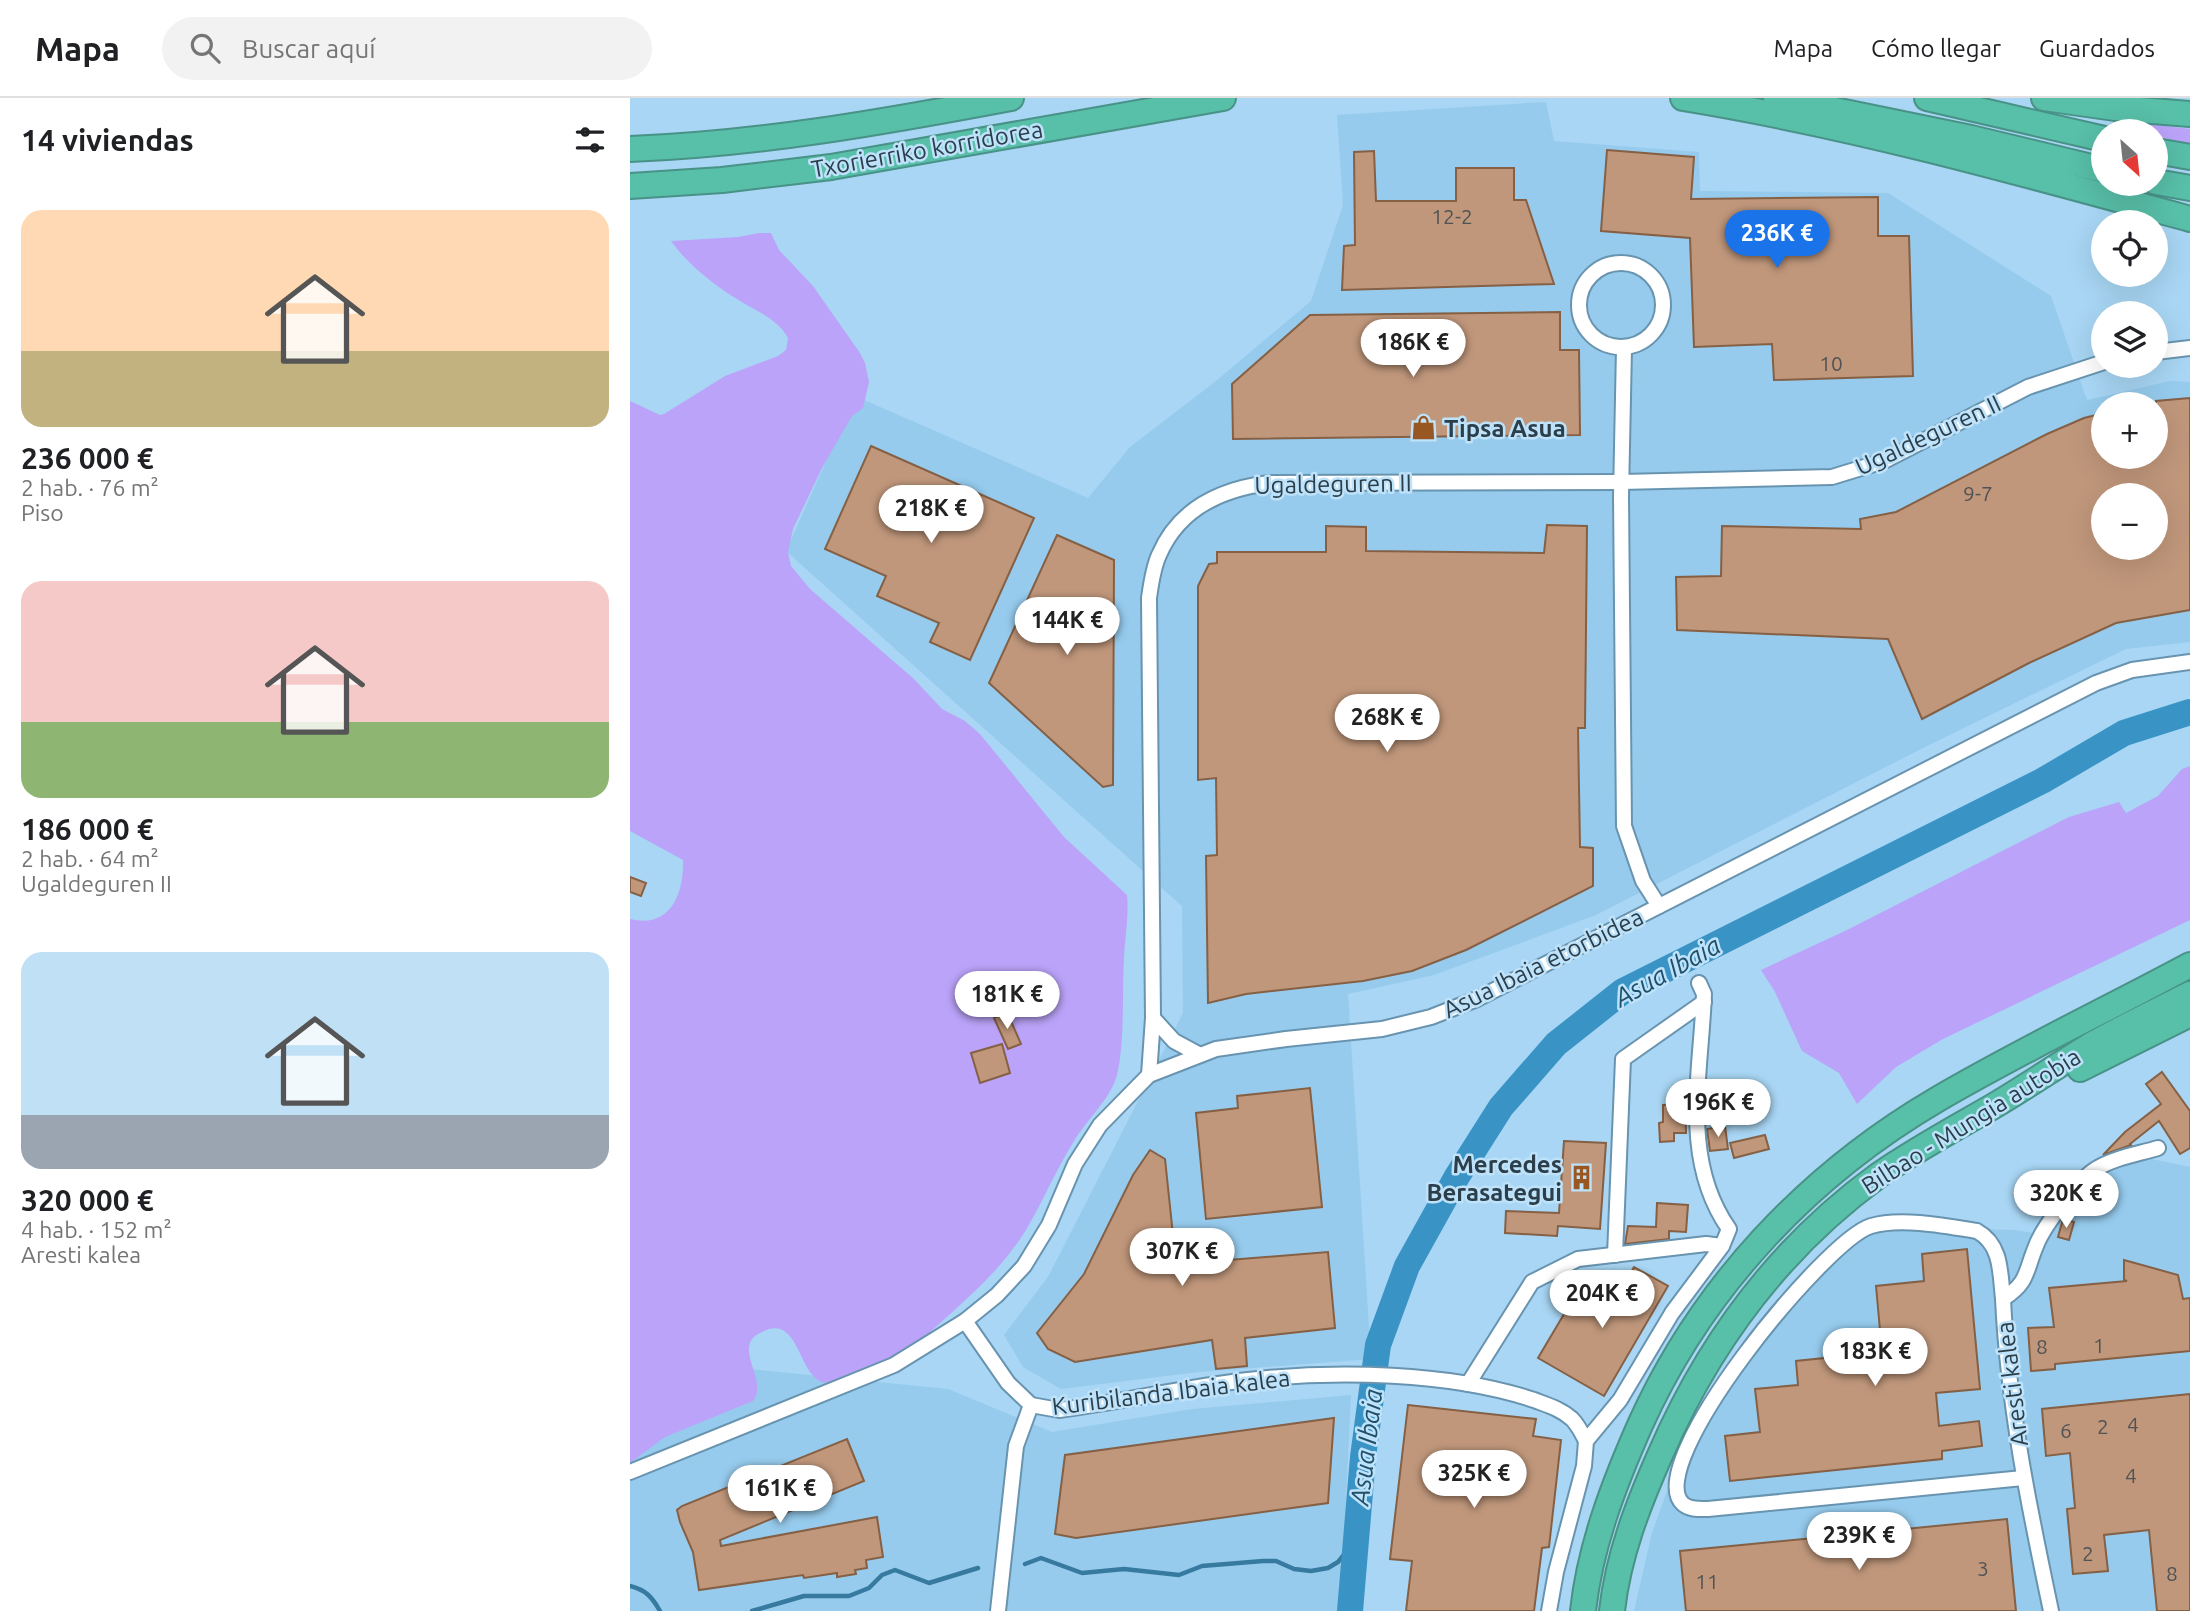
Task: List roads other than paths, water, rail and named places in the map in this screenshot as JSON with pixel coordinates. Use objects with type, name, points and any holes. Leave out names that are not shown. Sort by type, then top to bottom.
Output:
[{"type":"highway","name":"Txorierriko korridorea","points":[[630,149],[826,131],[1011,98]]},
{"type":"highway","name":"Txorierriko korridorea","points":[[630,186],[722,180],[831,167],[1223,98]]},
{"type":"highway","points":[[1683,98],[1732,106],[1967,157],[2190,219]]},
{"type":"highway","points":[[1776,98],[1971,138],[2091,167]]},
{"type":"highway","points":[[1927,98],[2091,136]]},
{"type":"highway","points":[[2044,98],[2115,108],[2190,114]]},
{"type":"highway","points":[[2168,153],[2190,158]]},
{"type":"highway","points":[[2168,184],[2190,188]]},
{"type":"highway","name":"Bilbao - Mungia autobia","points":[[1583,1611],[1600,1530],[1617,1477],[1652,1398],[1710,1302],[1757,1245],[1817,1184],[1895,1126],[1994,1068],[2190,965]]},
{"type":"highway","name":"Bilbao - Mungia autobia","points":[[1612,1611],[1633,1519],[1678,1414],[1706,1363],[1736,1317],[1791,1253],[1842,1205],[1906,1157],[2092,1045],[2190,995]]},
{"type":"highway","points":[[1993,1106],[2099,1061],[2190,1014]]},
{"type":"street","points":[[1621,263],[1635,265],[1648,272],[1658,283],[1664,311],[1659,325],[1650,337],[1638,345],[1624,348],[1598,341],[1588,332],[1579,308],[1585,283],[1594,273],[1607,265],[1621,263]]},
{"type":"street","points":[[1624,348],[1621,482],[1624,826],[1643,881],[1660,906]]},
{"type":"street","points":[[2168,351],[2190,348]]},
{"type":"street","name":"Ugaldeguren II","points":[[1149,1075],[1153,1018],[1149,598],[1159,554],[1182,520],[1217,494],[1241,486],[1269,483],[1621,482],[1832,477],[1884,461],[2028,387],[2091,366]]},
{"type":"street","name":"Asua Ibaia etorbidea","points":[[630,1472],[894,1364],[965,1321],[997,1296],[1024,1266],[1049,1225],[1075,1164],[1100,1125],[1149,1075],[1216,1049],[1382,1029],[1431,1017],[1477,999],[2096,683],[2132,670],[2190,662]]},
{"type":"street","points":[[1549,1611],[1556,1572],[1584,1466],[1586,1441],[1620,1399],[1672,1313],[1722,1246],[1729,1230],[1709,1194],[1697,1135],[1696,1098],[1704,994],[1699,983]]},
{"type":"street","points":[[1615,1255],[1623,1059],[1703,1002]]},
{"type":"street","points":[[1153,1018],[1174,1041],[1200,1055]]},
{"type":"street","name":"Aresti kalea","points":[[2051,1611],[2023,1478],[2006,1360],[2003,1299],[2018,1289],[2027,1277],[2036,1245],[2043,1232],[2082,1181],[2097,1168],[2158,1148]]},
{"type":"street","points":[[2003,1299],[1998,1256],[1988,1237],[1977,1231],[1887,1222],[1868,1226],[1845,1243],[1782,1306],[1741,1356],[1705,1415],[1683,1458],[1676,1482],[1677,1494],[1682,1504],[1694,1509],[2023,1478]]},
{"type":"street","points":[[1468,1384],[1532,1282],[1578,1259],[1706,1244],[1722,1246]]},
{"type":"street","points":[[965,1321],[1008,1382],[1031,1405],[1016,1446],[998,1611]]},
{"type":"street","name":"Kuribilanda Ibaia kalea","points":[[1031,1405],[1059,1410],[1249,1380],[1401,1377],[1468,1384],[1513,1393],[1558,1409],[1572,1418],[1586,1441]]},
{"type":"waterway","name":"Asua Ibaia","points":[[1350,1611],[1363,1457],[1378,1345],[1407,1266],[1456,1178],[1501,1107],[1556,1044],[1623,991],[2042,781],[2124,733],[2190,712]]},
{"type":"waterway","points":[[1025,1564],[1041,1558],[1082,1573],[1124,1569],[1179,1575],[1202,1566],[1276,1561],[1294,1569],[1311,1571],[1328,1568],[1338,1562],[1357,1539]]},
{"type":"waterway","points":[[752,1611],[804,1596],[849,1596],[869,1588],[882,1575],[895,1570],[929,1583],[978,1568]]},
{"type":"waterway","points":[[630,1586],[648,1595],[660,1611]]},
{"type":"place","name":"Tipsa Asua","points":[[1424,428]]},
{"type":"place","name":"Mercedes Berasategui","points":[[1582,1178]]}]
